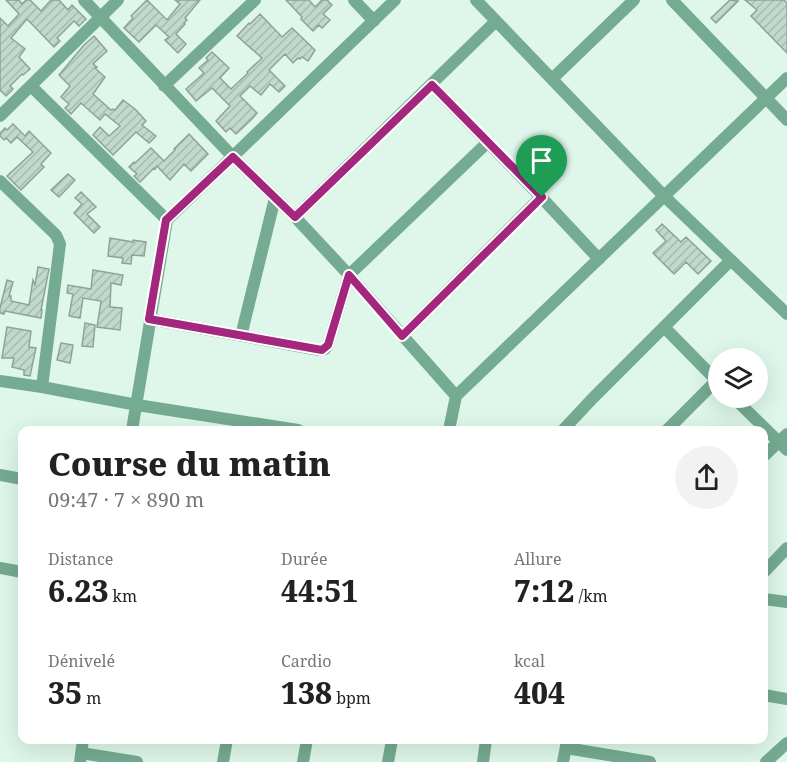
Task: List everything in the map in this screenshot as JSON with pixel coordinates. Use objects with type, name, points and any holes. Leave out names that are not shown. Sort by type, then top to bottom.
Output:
[{"type":"street","points":[[84,0],[233,157],[295,217],[456,396]]},
{"type":"street","points":[[0,116],[118,0]]},
{"type":"street","points":[[164,86],[255,0]]},
{"type":"street","points":[[354,0],[374,21]]},
{"type":"street","points":[[133,426],[166,220],[395,0]]},
{"type":"street","points":[[476,0],[664,196],[787,314]]},
{"type":"street","points":[[552,79],[634,0]]},
{"type":"street","points":[[672,0],[787,120]]},
{"type":"street","points":[[295,217],[496,21]]},
{"type":"street","points":[[450,426],[456,396],[787,78]]},
{"type":"street","points":[[432,85],[542,197],[598,259]]},
{"type":"street","points":[[31,86],[166,220]]},
{"type":"street","points":[[149,319],[320,350],[325,349],[349,275],[488,142]]},
{"type":"street","points":[[0,181],[56,236],[60,244],[42,387]]},
{"type":"street","points":[[402,336],[542,197]]},
{"type":"street","points":[[241,336],[275,198]]},
{"type":"street","points":[[567,426],[731,260]]},
{"type":"street","points":[[664,327],[708,371]]},
{"type":"street","points":[[0,381],[272,426]]},
{"type":"street","points":[[671,426],[708,391]]},
{"type":"street","points":[[745,408],[766,426]]},
{"type":"street","points":[[768,428],[784,442],[768,453]]},
{"type":"street","points":[[0,475],[18,478]]},
{"type":"street","points":[[768,569],[787,548]]},
{"type":"street","points":[[0,568],[18,571]]},
{"type":"street","points":[[768,600],[787,602]]},
{"type":"street","points":[[768,696],[787,699]]},
{"type":"street","points":[[766,762],[787,743]]},
{"type":"street","points":[[223,762],[226,744]]},
{"type":"street","points":[[303,762],[306,744]]},
{"type":"street","points":[[388,762],[391,744]]},
{"type":"street","points":[[483,762],[485,744]]},
{"type":"street","points":[[564,762],[567,744],[650,762]]},
{"type":"street","points":[[80,758],[137,762]]},
{"type":"building","points":[[6,0],[19,0],[22,4],[30,0],[41,11],[51,0],[59,0],[68,10],[72,5],[86,19],[79,26],[74,21],[57,38],[60,41],[54,47],[27,19],[11,38],[25,49],[19,57],[30,69],[10,86],[13,89],[6,96],[0,90],[0,18],[8,26],[19,14]]},
{"type":"building","points":[[147,0],[167,20],[180,4],[175,0],[200,0],[185,18],[187,20],[185,24],[176,34],[186,44],[178,53],[165,40],[169,37],[156,25],[139,42],[124,28],[133,18],[131,16]]},
{"type":"building","points":[[286,0],[309,0],[315,7],[322,0],[327,0],[332,5],[323,14],[330,20],[322,28],[319,25],[313,31]]},
{"type":"building","points":[[730,0],[738,1],[716,23],[711,18]]},
{"type":"building","points":[[745,0],[784,0],[787,3],[787,53],[751,16],[757,10]]},
{"type":"building","points":[[260,14],[282,37],[292,28],[315,50],[308,61],[302,57],[293,63],[285,54],[269,70],[285,86],[279,92],[270,84],[261,95],[250,86],[240,96],[257,113],[236,134],[230,128],[226,132],[216,121],[230,106],[212,88],[196,101],[186,89],[204,73],[199,68],[208,60],[206,58],[212,52],[229,68],[220,78],[231,89],[248,73],[262,58],[237,36]]},
{"type":"building","points":[[94,36],[107,51],[93,64],[105,77],[93,94],[111,110],[115,110],[123,100],[146,121],[142,125],[156,136],[149,143],[136,132],[113,155],[93,135],[100,127],[109,136],[120,126],[105,114],[100,120],[81,103],[71,114],[65,108],[69,104],[61,97],[70,86],[59,75]]},
{"type":"building","points":[[13,124],[25,136],[29,131],[51,153],[41,164],[44,167],[21,190],[7,176],[33,152],[17,137],[11,143],[0,136],[5,128],[7,130]]},
{"type":"building","points":[[189,134],[208,154],[191,171],[184,164],[170,180],[157,166],[140,182],[134,176],[137,174],[129,167],[151,148],[164,161]]},
{"type":"building","points":[[68,174],[75,180],[59,197],[51,190]]},
{"type":"building","points":[[81,192],[96,207],[87,214],[100,227],[94,233],[74,213],[82,204],[75,198]]},
{"type":"building","points":[[662,224],[681,242],[686,237],[711,261],[698,274],[686,262],[674,274],[653,253],[666,241],[656,230]]},
{"type":"building","points":[[110,238],[146,242],[144,256],[132,255],[131,264],[122,263],[123,258],[108,256]]},
{"type":"building","points":[[38,267],[49,269],[41,318],[5,311],[4,314],[0,313],[7,280],[13,282],[9,296],[11,296],[11,301],[29,305],[33,280],[35,285]]},
{"type":"building","points":[[93,270],[123,275],[121,285],[111,283],[110,307],[122,308],[120,330],[97,327],[101,301],[83,298],[80,318],[69,316],[73,294],[67,293],[68,285],[91,289]]},
{"type":"building","points":[[85,323],[95,325],[93,347],[82,346]]},
{"type":"building","points":[[7,327],[31,331],[29,347],[36,348],[30,376],[24,375],[24,370],[12,367],[14,358],[2,358]]},
{"type":"building","points":[[61,343],[73,345],[70,363],[57,360]]},
{"type":"route","points":[[432,85],[542,197],[402,336],[349,275],[328,345],[322,350],[149,319],[166,220],[233,157],[295,217],[432,85]]}]
